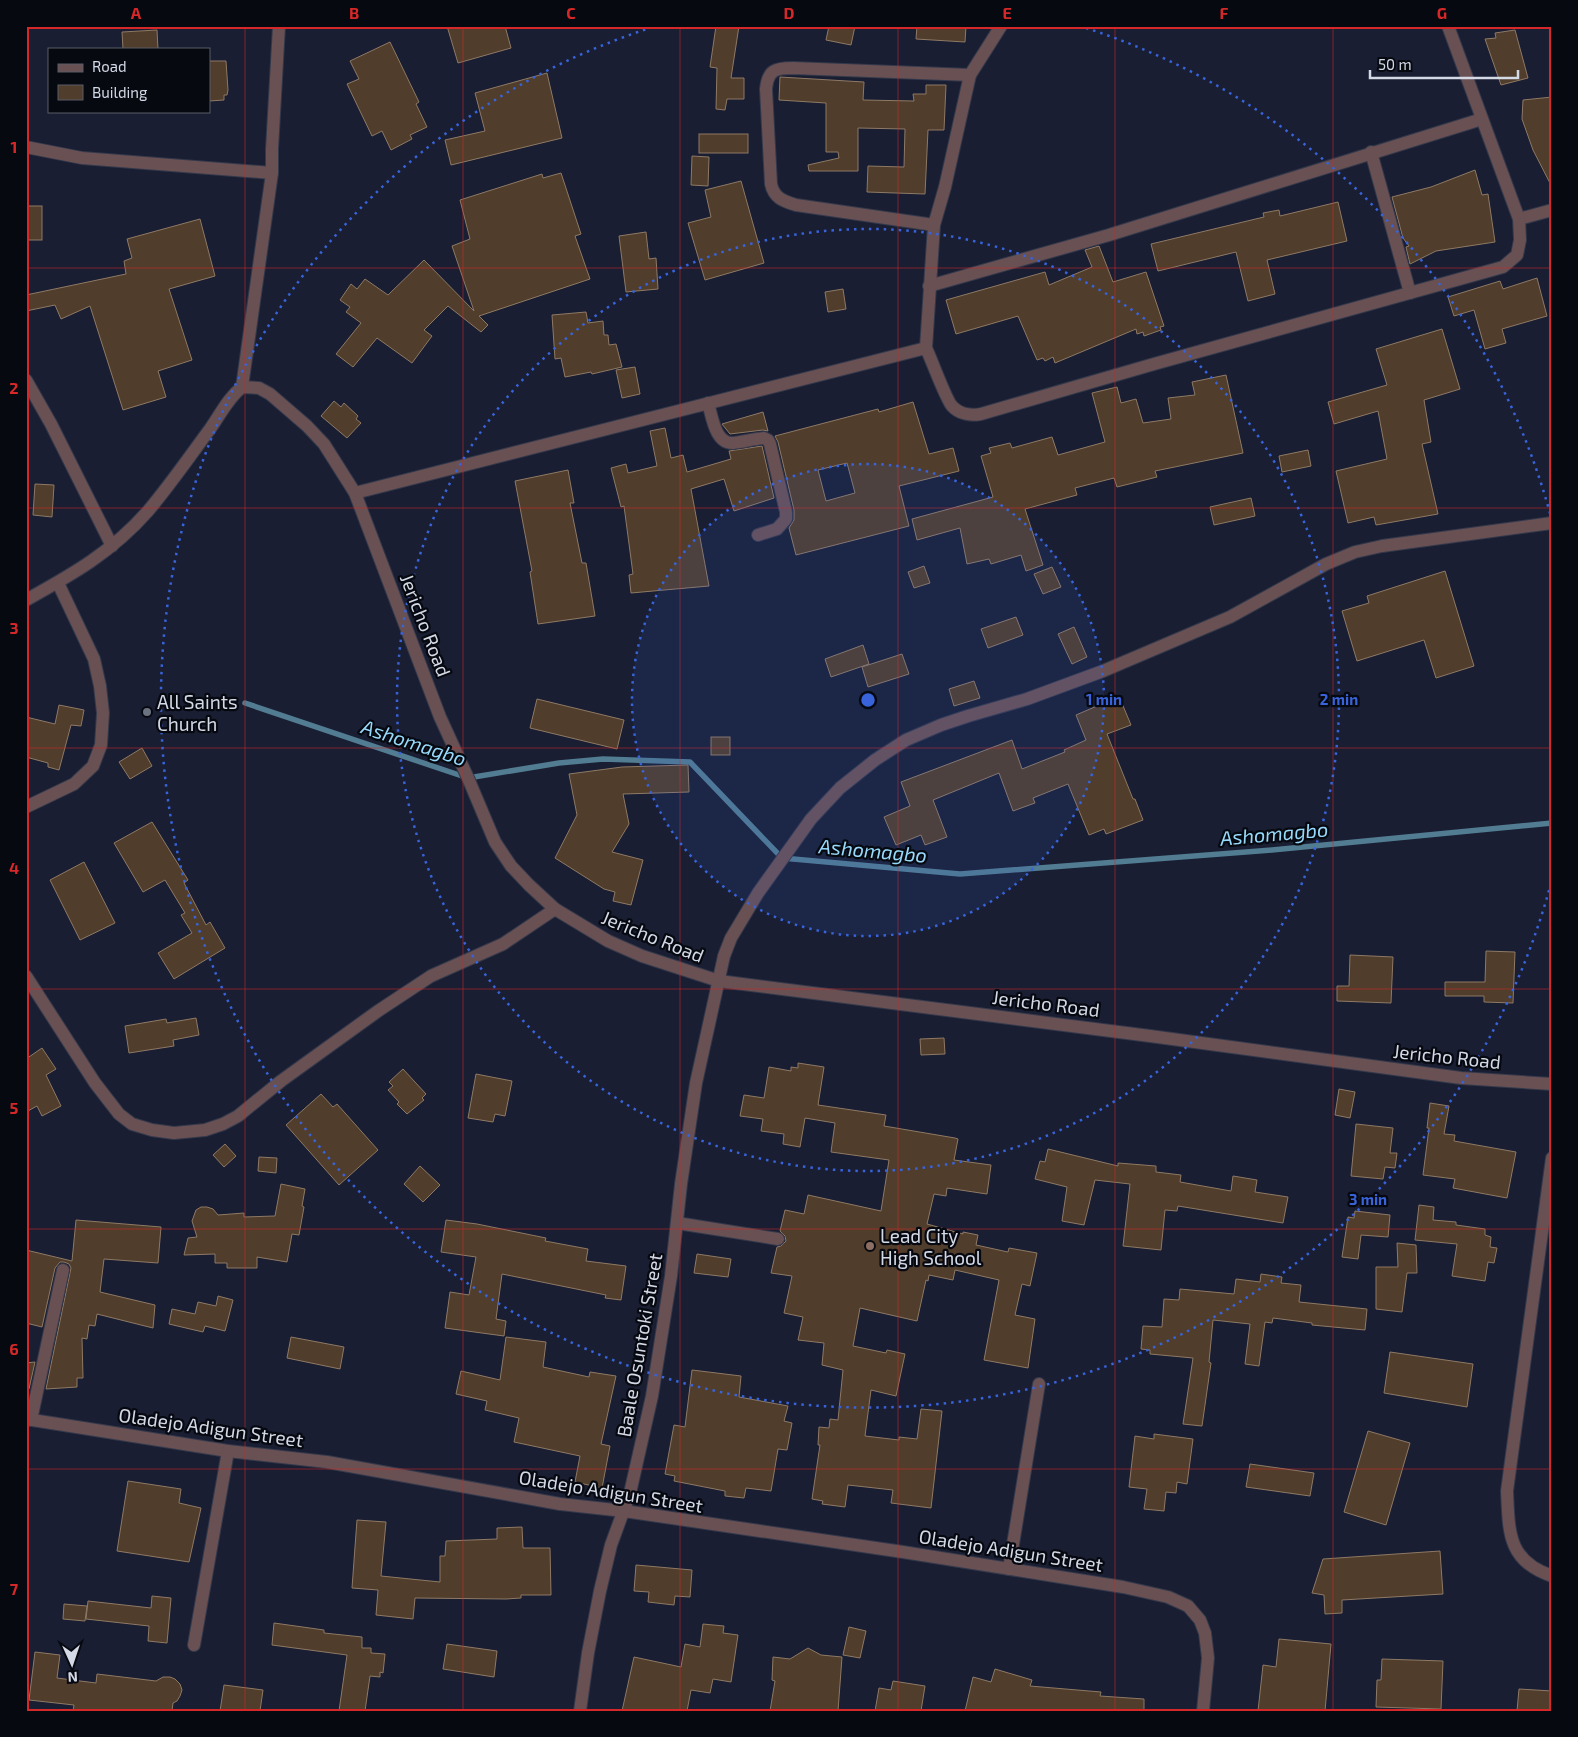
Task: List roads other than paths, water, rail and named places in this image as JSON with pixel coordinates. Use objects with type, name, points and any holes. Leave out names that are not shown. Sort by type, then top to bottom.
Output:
[{"type":"street","points":[[26,600],[79,571],[112,546],[147,511],[235,393],[242,387],[272,173],[279,26]]},
{"type":"street","points":[[1001,26],[970,75],[945,187],[934,225],[929,286],[926,348],[951,406],[962,413],[972,416],[1502,267],[1517,255],[1520,240],[1519,219],[1448,26]]},
{"type":"street","points":[[934,225],[796,205],[777,197],[771,184],[767,78],[780,68],[970,75]]},
{"type":"street","points":[[929,286],[1109,235],[1482,119]]},
{"type":"street","points":[[26,147],[82,158],[272,173]]},
{"type":"street","points":[[1371,152],[1410,293]]},
{"type":"street","points":[[1519,219],[1552,210]]},
{"type":"street","points":[[355,493],[926,348]]},
{"type":"street","points":[[26,380],[51,424],[112,546]]},
{"type":"street","name":"Jericho Road","points":[[242,387],[259,388],[270,394],[307,426],[324,444],[355,493],[440,717],[495,842],[517,872],[555,909],[608,941],[642,956],[719,981],[1150,1036],[1408,1072],[1461,1078],[1552,1084]]},
{"type":"street","points":[[708,403],[718,435],[722,440],[727,443],[734,443],[764,438],[770,444],[786,519],[777,529],[758,535]]},
{"type":"street","name":"Baale Osuntoki Street","points":[[580,1711],[588,1653],[600,1591],[611,1545],[630,1493],[652,1396],[671,1276],[696,1083],[710,1011],[724,956],[731,938],[758,893],[811,819],[852,778],[906,740],[968,716],[1027,699],[1102,671],[1230,616],[1259,602],[1326,564],[1355,552],[1382,546],[1552,523]]},
{"type":"street","points":[[26,807],[74,784],[93,766],[101,745],[103,713],[94,659],[58,583]]},
{"type":"street","points":[[26,976],[95,1083],[119,1114],[132,1124],[152,1130],[174,1133],[205,1130],[223,1124],[238,1116],[314,1057],[378,1011],[432,976],[503,944],[555,909]]},
{"type":"street","points":[[1552,1158],[1507,1491],[1509,1532],[1519,1555],[1533,1568],[1552,1576]]},
{"type":"street","points":[[677,1223],[778,1239]]},
{"type":"street","points":[[29,1420],[63,1270]]},
{"type":"street","points":[[1009,1569],[1039,1384]]},
{"type":"street","name":"Oladejo Adigun Street","points":[[29,1420],[228,1450],[327,1462],[560,1504],[624,1511],[1009,1569],[1132,1589],[1168,1597],[1188,1606],[1200,1620],[1205,1634],[1208,1658],[1203,1711]]},
{"type":"street","points":[[194,1645],[228,1450]]},
{"type":"waterway","name":"Ashomagbo","points":[[245,703],[468,778],[559,763],[603,759],[690,762],[782,858],[960,874],[1272,850],[1552,823]]},
{"type":"place","name":"All Saints Church","points":[[147,712]]},
{"type":"place","name":"Lead City High School","points":[[870,1246]]}]
